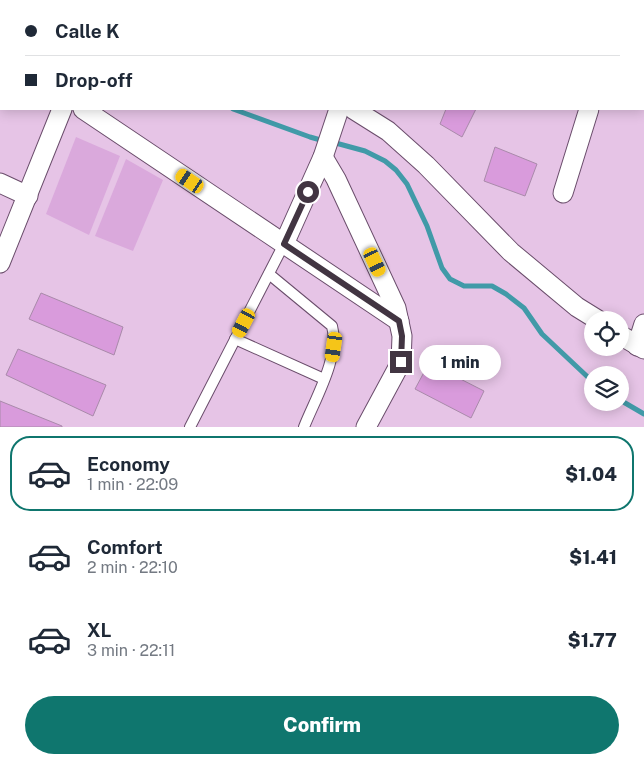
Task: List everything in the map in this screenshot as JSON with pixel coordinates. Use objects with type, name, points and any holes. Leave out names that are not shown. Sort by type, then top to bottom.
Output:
[{"type":"street","points":[[0,263],[62,110]]},
{"type":"street","points":[[84,110],[399,321]]},
{"type":"street","points":[[284,244],[325,153],[339,110]]},
{"type":"street","points":[[355,110],[388,131],[426,165],[511,252],[584,311]]},
{"type":"street","points":[[563,193],[589,110]]},
{"type":"street","points":[[325,153],[393,301],[402,336],[401,362],[366,426]]},
{"type":"street","points":[[0,183],[28,196]]},
{"type":"street","points":[[629,340],[641,347],[644,324]]},
{"type":"lane","points":[[190,426],[284,244]]},
{"type":"lane","points":[[269,274],[332,326],[335,336],[333,357],[304,426]]},
{"type":"lane","points":[[235,339],[324,379]]},
{"type":"shaded area","points":[[76,137],[120,156],[89,235],[46,214]]},
{"type":"shaded area","points":[[126,159],[163,180],[133,251],[95,236]]},
{"type":"building","points":[[446,110],[476,110],[462,137],[440,124]]},
{"type":"building","points":[[495,147],[537,164],[525,196],[484,181]]},
{"type":"building","points":[[41,293],[123,327],[114,355],[29,319]]},
{"type":"building","points":[[18,349],[106,385],[93,416],[6,375]]},
{"type":"building","points":[[429,363],[484,391],[471,418],[415,389]]},
{"type":"building","points":[[0,401],[62,426],[62,427],[0,427]]},
{"type":"waterway","points":[[236,110],[324,141]]},
{"type":"waterway","points":[[332,142],[365,151],[385,161],[396,170],[407,184],[427,226],[442,268],[450,279],[464,286],[492,286],[506,294],[524,308],[542,334],[584,373]]},
{"type":"waterway","points":[[629,405],[644,414]]},
{"type":"route","points":[[308,192],[284,244],[399,321],[402,336],[401,362]]}]
